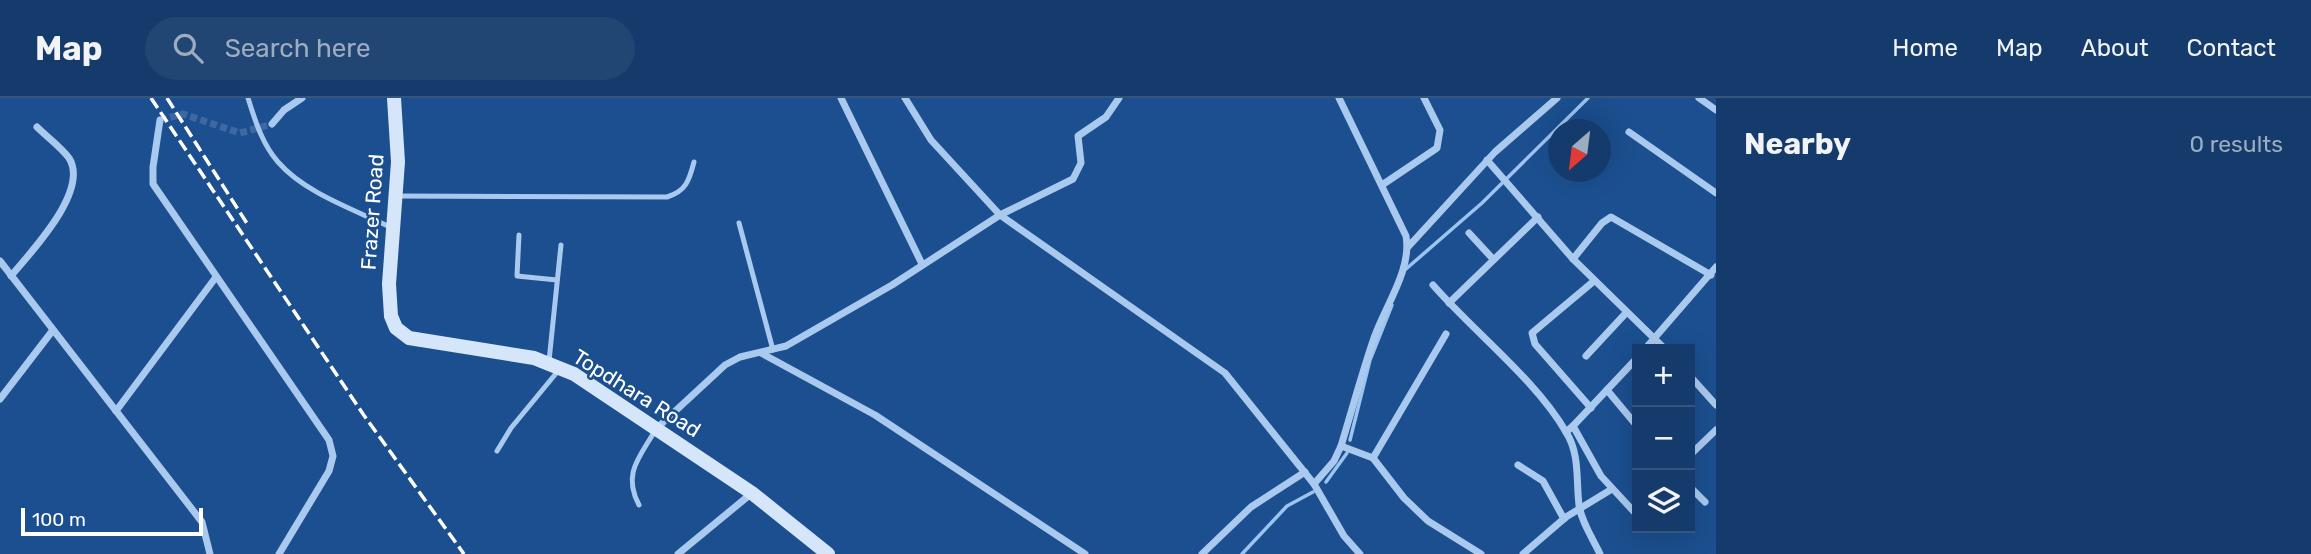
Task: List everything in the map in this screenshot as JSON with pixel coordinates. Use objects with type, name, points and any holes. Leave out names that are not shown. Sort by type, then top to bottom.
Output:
[{"type":"street","points":[[272,124],[284,110],[302,98]]},
{"type":"street","name":"Frazer Road","points":[[394,98],[398,162],[389,284],[391,316],[396,328]]},
{"type":"street","points":[[841,98],[922,264]]},
{"type":"street","points":[[905,98],[931,140],[1000,215],[1225,373],[1314,484],[1344,536],[1360,554]]},
{"type":"street","points":[[656,428],[725,365],[773,350],[842,315],[1000,215],[1077,176],[1081,163],[1078,136],[1106,117],[1119,98]]},
{"type":"street","points":[[1339,98],[1408,247]]},
{"type":"street","points":[[1381,185],[1437,148],[1440,130],[1424,98]]},
{"type":"street","points":[[1314,484],[1334,461],[1341,446],[1374,337],[1399,278],[1408,247],[1487,160],[1557,98]]},
{"type":"street","points":[[1699,98],[1716,110]]},
{"type":"street","points":[[160,120],[153,184],[329,440],[333,456],[329,471],[279,554]]},
{"type":"street","points":[[11,276],[55,223],[72,182],[69,159],[37,127]]},
{"type":"street","points":[[1629,132],[1716,193]]},
{"type":"street","points":[[1487,160],[1573,259],[1625,314],[1660,344]]},
{"type":"street","points":[[1449,303],[1538,217]]},
{"type":"street","points":[[1573,259],[1602,223],[1611,217],[1711,275]]},
{"type":"street","points":[[1469,233],[1493,259]]},
{"type":"street","points":[[0,261],[202,522],[210,554]]},
{"type":"street","points":[[1650,344],[1716,267]]},
{"type":"street","points":[[116,411],[216,277]]},
{"type":"street","points":[[1591,408],[1535,344],[1532,333],[1594,281]]},
{"type":"street","points":[[1433,285],[1570,429],[1597,470],[1632,509]]},
{"type":"street","points":[[1586,356],[1625,314]]},
{"type":"street","name":"Topdhara Road","points":[[396,328],[410,338],[500,351],[574,374],[752,494],[828,554]]},
{"type":"street","points":[[0,399],[53,330]]},
{"type":"street","points":[[1373,458],[1446,334]]},
{"type":"street","points":[[761,352],[875,415],[1084,554]]},
{"type":"street","points":[[1570,429],[1632,363]]},
{"type":"street","points":[[1695,382],[1716,405]]},
{"type":"street","points":[[1607,390],[1632,420]]},
{"type":"street","points":[[1570,429],[1577,463],[1577,510],[1600,554]]},
{"type":"street","points":[[1695,450],[1716,430]]},
{"type":"street","points":[[1341,446],[1373,458],[1404,498],[1428,521],[1481,554]]},
{"type":"street","points":[[1518,465],[1544,481],[1565,518]]},
{"type":"street","points":[[1202,554],[1251,507],[1304,472]]},
{"type":"street","points":[[1523,554],[1565,518],[1612,489]]},
{"type":"street","points":[[1695,492],[1705,502]]},
{"type":"street","points":[[678,554],[752,494]]},
{"type":"lane","points":[[248,98],[259,131],[277,161],[311,188],[393,228]]},
{"type":"lane","points":[[396,196],[667,197],[682,192],[689,181],[694,162]]},
{"type":"lane","points":[[739,223],[773,350]]},
{"type":"lane","points":[[519,235],[517,276],[557,280]]},
{"type":"lane","points":[[497,451],[554,366],[561,245]]},
{"type":"lane","points":[[639,505],[630,482],[634,466],[656,428]]},
{"type":"waterway","points":[[1406,269],[1482,203],[1588,98]]},
{"type":"waterway","points":[[1350,440],[1370,360],[1392,305]]},
{"type":"waterway","points":[[1326,482],[1347,453]]},
{"type":"waterway","points":[[1242,554],[1287,506],[1313,492]]},
{"type":"tunnel","points":[[160,120],[183,114],[240,133],[272,124]]},
{"type":"railway","points":[[151,98],[363,414],[464,554]]},
{"type":"railway","points":[[167,98],[248,225]]}]
